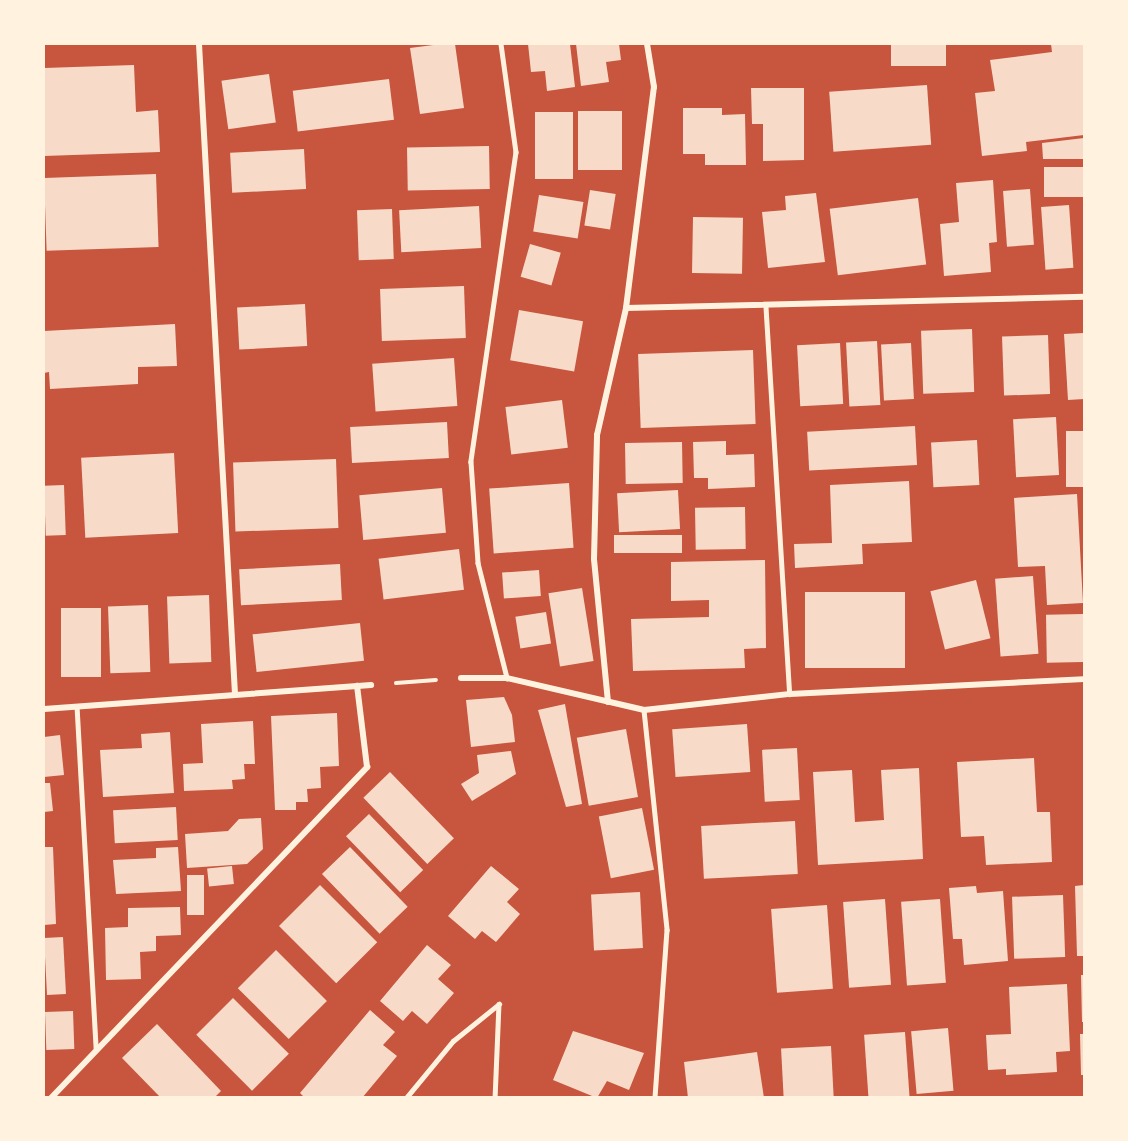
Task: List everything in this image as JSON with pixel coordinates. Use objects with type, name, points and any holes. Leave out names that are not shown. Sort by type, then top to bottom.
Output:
[{"type":"street","points":[[199,44],[235,694]]},
{"type":"street","points":[[608,702],[594,559],[597,435],[626,308],[654,87],[648,44]]},
{"type":"street","points":[[626,308],[766,307],[1084,297]]},
{"type":"street","points":[[461,678],[507,678],[644,710],[790,694],[1084,679]]},
{"type":"street","points":[[44,709],[371,685]]},
{"type":"street","points":[[51,1098],[96,1048],[367,766],[357,686]]},
{"type":"lane","points":[[501,44],[516,152],[471,462],[478,563],[507,678]]},
{"type":"lane","points":[[766,307],[790,694]]},
{"type":"lane","points":[[77,706],[96,1048]]},
{"type":"lane","points":[[644,710],[667,930],[655,1098]]},
{"type":"lane","points":[[406,1098],[453,1041],[499,1004],[495,1098]]},
{"type":"path","points":[[371,685],[461,678]]},
{"type":"building","points":[[455,44],[464,108],[420,114],[410,48]]},
{"type":"building","points":[[528,44],[570,44],[575,87],[547,91],[545,71],[531,72]]},
{"type":"building","points":[[576,44],[619,44],[621,60],[606,62],[609,82],[581,86]]},
{"type":"building","points":[[891,44],[946,44],[946,66],[891,66]]},
{"type":"building","points":[[1051,44],[1084,44],[1084,135],[1026,142],[1027,151],[982,156],[975,93],[995,91],[990,60],[1052,52]]},
{"type":"building","points":[[134,65],[136,112],[158,110],[160,152],[44,156],[44,68]]},
{"type":"building","points":[[269,74],[276,123],[228,129],[221,81]]},
{"type":"building","points":[[389,79],[394,120],[298,132],[293,91]]},
{"type":"building","points":[[927,85],[931,145],[833,152],[829,92]]},
{"type":"building","points":[[751,88],[804,88],[804,160],[763,161],[763,124],[752,124]]},
{"type":"building","points":[[683,108],[722,108],[722,115],[745,114],[746,165],[705,165],[705,154],[683,154]]},
{"type":"building","points":[[578,111],[622,111],[622,170],[578,170]]},
{"type":"building","points":[[535,112],[573,112],[573,179],[535,179]]},
{"type":"building","points":[[1084,138],[1084,159],[1043,159],[1042,143]]},
{"type":"building","points":[[489,146],[490,189],[408,190],[407,147]]},
{"type":"building","points":[[304,149],[306,189],[232,193],[230,153]]},
{"type":"building","points":[[1044,167],[1084,167],[1084,197],[1044,197]]},
{"type":"building","points":[[156,174],[159,247],[47,251],[44,178]]},
{"type":"building","points":[[993,180],[997,242],[989,243],[991,272],[944,276],[940,224],[959,222],[956,183]]},
{"type":"building","points":[[1030,189],[1034,245],[1007,247],[1003,191]]},
{"type":"building","points":[[590,190],[616,194],[610,230],[584,226]]},
{"type":"building","points":[[816,193],[825,262],[768,268],[762,212],[786,210],[785,196]]},
{"type":"building","points":[[539,195],[583,202],[578,239],[533,232]]},
{"type":"building","points":[[918,198],[926,265],[838,275],[830,209]]},
{"type":"building","points":[[1069,205],[1073,268],[1045,270],[1041,207]]},
{"type":"building","points":[[479,206],[481,248],[401,252],[399,210]]},
{"type":"building","points":[[392,209],[394,259],[359,260],[357,210]]},
{"type":"building","points":[[693,217],[743,218],[742,274],[692,273]]},
{"type":"building","points":[[530,244],[561,253],[551,286],[521,277]]},
{"type":"building","points":[[464,286],[466,338],[382,341],[380,289]]},
{"type":"building","points":[[305,304],[307,346],[239,350],[237,308]]},
{"type":"building","points":[[519,310],[583,321],[574,372],[510,360]]},
{"type":"building","points":[[175,324],[177,366],[138,367],[138,384],[50,389],[49,372],[44,373],[44,331]]},
{"type":"building","points":[[972,329],[974,392],[923,394],[921,331]]},
{"type":"building","points":[[1084,333],[1084,399],[1068,400],[1064,334]]},
{"type":"building","points":[[1048,335],[1050,394],[1004,396],[1002,337]]},
{"type":"building","points":[[877,341],[880,405],[849,407],[846,343]]},
{"type":"building","points":[[840,343],[843,404],[800,406],[797,345]]},
{"type":"building","points":[[911,343],[914,399],[884,400],[881,345]]},
{"type":"building","points":[[753,350],[756,424],[641,428],[638,354]]},
{"type":"building","points":[[454,358],[457,406],[376,412],[372,364]]},
{"type":"building","points":[[562,400],[568,448],[511,455],[505,407]]},
{"type":"building","points":[[1056,417],[1059,475],[1016,477],[1013,419]]},
{"type":"building","points":[[447,422],[449,458],[352,463],[350,427]]},
{"type":"building","points":[[915,426],[917,465],[809,471],[807,432]]},
{"type":"building","points":[[1066,431],[1084,431],[1084,487],[1066,487]]},
{"type":"building","points":[[977,440],[979,485],[933,487],[931,442]]},
{"type":"building","points":[[726,441],[726,455],[754,454],[755,487],[708,489],[708,478],[694,478],[693,442]]},
{"type":"building","points":[[682,442],[683,483],[626,484],[625,443]]},
{"type":"building","points":[[174,453],[178,533],[85,538],[81,458]]},
{"type":"building","points":[[336,459],[338,528],[235,532],[233,463]]},
{"type":"building","points":[[909,481],[912,542],[862,544],[863,564],[795,568],[794,544],[832,543],[830,485]]},
{"type":"building","points":[[569,483],[574,548],[494,553],[489,489]]},
{"type":"building","points":[[64,485],[66,535],[46,536],[44,486]]},
{"type":"building","points":[[442,488],[446,533],[363,540],[359,495]]},
{"type":"building","points":[[678,490],[680,529],[619,532],[617,493]]},
{"type":"building","points":[[1077,494],[1083,603],[1047,605],[1045,566],[1018,567],[1014,498]]},
{"type":"building","points":[[745,507],[746,549],[696,550],[695,508]]},
{"type":"building","points":[[614,535],[682,535],[682,553],[614,553]]},
{"type":"building","points":[[459,549],[464,590],[384,600],[379,559]]},
{"type":"building","points":[[765,560],[766,648],[744,649],[745,668],[633,671],[631,619],[709,617],[709,600],[671,601],[671,562]]},
{"type":"building","points":[[340,564],[342,600],[241,605],[239,569]]},
{"type":"building","points":[[539,570],[541,596],[504,599],[502,573]]},
{"type":"building","points":[[1033,576],[1038,654],[1001,656],[995,579]]},
{"type":"building","points":[[976,580],[991,638],[945,650],[930,591]]},
{"type":"building","points":[[582,588],[594,661],[560,666],[548,593]]},
{"type":"building","points":[[805,592],[905,592],[905,668],[805,668]]},
{"type":"building","points":[[209,595],[211,662],[169,663],[167,596]]},
{"type":"building","points":[[148,605],[150,672],[110,673],[108,606]]},
{"type":"building","points":[[61,608],[101,608],[101,677],[61,677]]},
{"type":"building","points":[[546,612],[551,644],[520,648],[515,617]]},
{"type":"building","points":[[1083,614],[1084,662],[1047,663],[1046,615]]},
{"type":"building","points":[[360,623],[364,661],[257,672],[253,634]]},
{"type":"building","points":[[504,697],[512,715],[515,742],[471,747],[466,700]]},
{"type":"building","points":[[565,704],[582,804],[566,807],[538,710]]},
{"type":"building","points":[[337,713],[339,766],[320,767],[321,788],[307,789],[308,802],[296,802],[296,810],[275,810],[271,716]]},
{"type":"building","points":[[253,721],[255,764],[244,764],[245,779],[232,780],[233,789],[184,791],[183,764],[203,763],[201,724]]},
{"type":"building","points":[[747,724],[750,772],[676,777],[672,729]]},
{"type":"building","points":[[626,729],[638,797],[589,806],[577,738]]},
{"type":"building","points":[[170,732],[174,793],[103,797],[100,750],[142,748],[141,734]]},
{"type":"building","points":[[60,735],[64,775],[44,777],[44,737]]},
{"type":"building","points":[[797,748],[800,800],[765,802],[762,750]]},
{"type":"building","points":[[511,751],[516,774],[472,801],[461,784],[479,773],[477,755]]},
{"type":"building","points":[[1034,758],[1037,812],[1050,812],[1052,862],[986,865],[984,836],[961,837],[957,762]]},
{"type":"building","points":[[919,768],[923,859],[818,865],[813,772],[852,770],[855,822],[884,820],[881,770]]},
{"type":"building","points":[[390,772],[454,838],[427,864],[363,798]]},
{"type":"building","points":[[44,783],[50,783],[53,811],[44,812]]},
{"type":"building","points":[[176,807],[178,840],[115,843],[113,810]]},
{"type":"building","points":[[642,808],[654,870],[611,878],[599,816]]},
{"type":"building","points":[[369,814],[423,870],[400,892],[346,836]]},
{"type":"building","points":[[261,818],[263,849],[247,864],[187,868],[185,834],[228,831],[239,819]]},
{"type":"building","points":[[795,821],[798,874],[704,879],[701,826]]},
{"type":"building","points":[[44,847],[53,847],[56,924],[44,925]]},
{"type":"building","points":[[178,847],[181,891],[116,894],[113,860],[156,858],[156,848]]},
{"type":"building","points":[[350,847],[408,907],[380,934],[322,874]]},
{"type":"building","points":[[232,866],[234,884],[209,887],[207,869]]},
{"type":"building","points":[[491,866],[519,889],[507,902],[520,914],[496,942],[482,931],[475,939],[448,916]]},
{"type":"building","points":[[187,875],[204,875],[204,915],[187,915]]},
{"type":"building","points":[[320,885],[377,942],[336,983],[279,926]]},
{"type":"building","points":[[1084,885],[1084,956],[1077,956],[1075,886]]},
{"type":"building","points":[[976,886],[977,893],[1003,891],[1008,961],[964,965],[962,939],[953,939],[949,888]]},
{"type":"building","points":[[640,892],[643,948],[594,950],[591,895]]},
{"type":"building","points":[[1063,895],[1065,957],[1014,959],[1012,897]]},
{"type":"building","points":[[885,899],[891,985],[849,988],[843,902]]},
{"type":"building","points":[[940,899],[946,983],[907,986],[901,902]]},
{"type":"building","points":[[827,905],[833,989],[777,993],[771,909]]},
{"type":"building","points":[[180,907],[181,935],[156,936],[156,951],[140,952],[141,979],[106,980],[105,928],[128,927],[128,908]]},
{"type":"building","points":[[63,937],[66,994],[47,995],[44,938]]},
{"type":"building","points":[[427,945],[451,965],[438,979],[454,993],[427,1024],[412,1011],[403,1021],[380,1001]]},
{"type":"building","points":[[276,950],[327,1001],[289,1039],[238,988]]},
{"type":"building","points":[[1081,975],[1084,975],[1084,1022],[1082,1022]]},
{"type":"building","points":[[1067,984],[1070,1051],[1056,1052],[1057,1072],[1006,1075],[1006,1069],[988,1070],[986,1035],[1011,1034],[1009,987]]},
{"type":"building","points":[[233,998],[289,1054],[252,1091],[196,1035]]},
{"type":"building","points":[[370,1010],[395,1032],[383,1045],[397,1056],[362,1098],[305,1098],[300,1093]]},
{"type":"building","points":[[73,1011],[74,1049],[46,1050],[45,1012]]},
{"type":"building","points":[[157,1024],[221,1091],[214,1098],[161,1098],[122,1058]]},
{"type":"building","points":[[948,1028],[953,1091],[917,1094],[911,1031]]},
{"type":"building","points":[[573,1031],[644,1053],[629,1090],[607,1081],[597,1098],[553,1080]]},
{"type":"building","points":[[905,1032],[910,1098],[869,1098],[864,1035]]},
{"type":"building","points":[[1080,1034],[1084,1034],[1084,1075],[1081,1075]]},
{"type":"building","points":[[831,1046],[834,1098],[784,1098],[781,1049]]},
{"type":"building","points":[[757,1052],[764,1098],[688,1098],[684,1062]]}]
